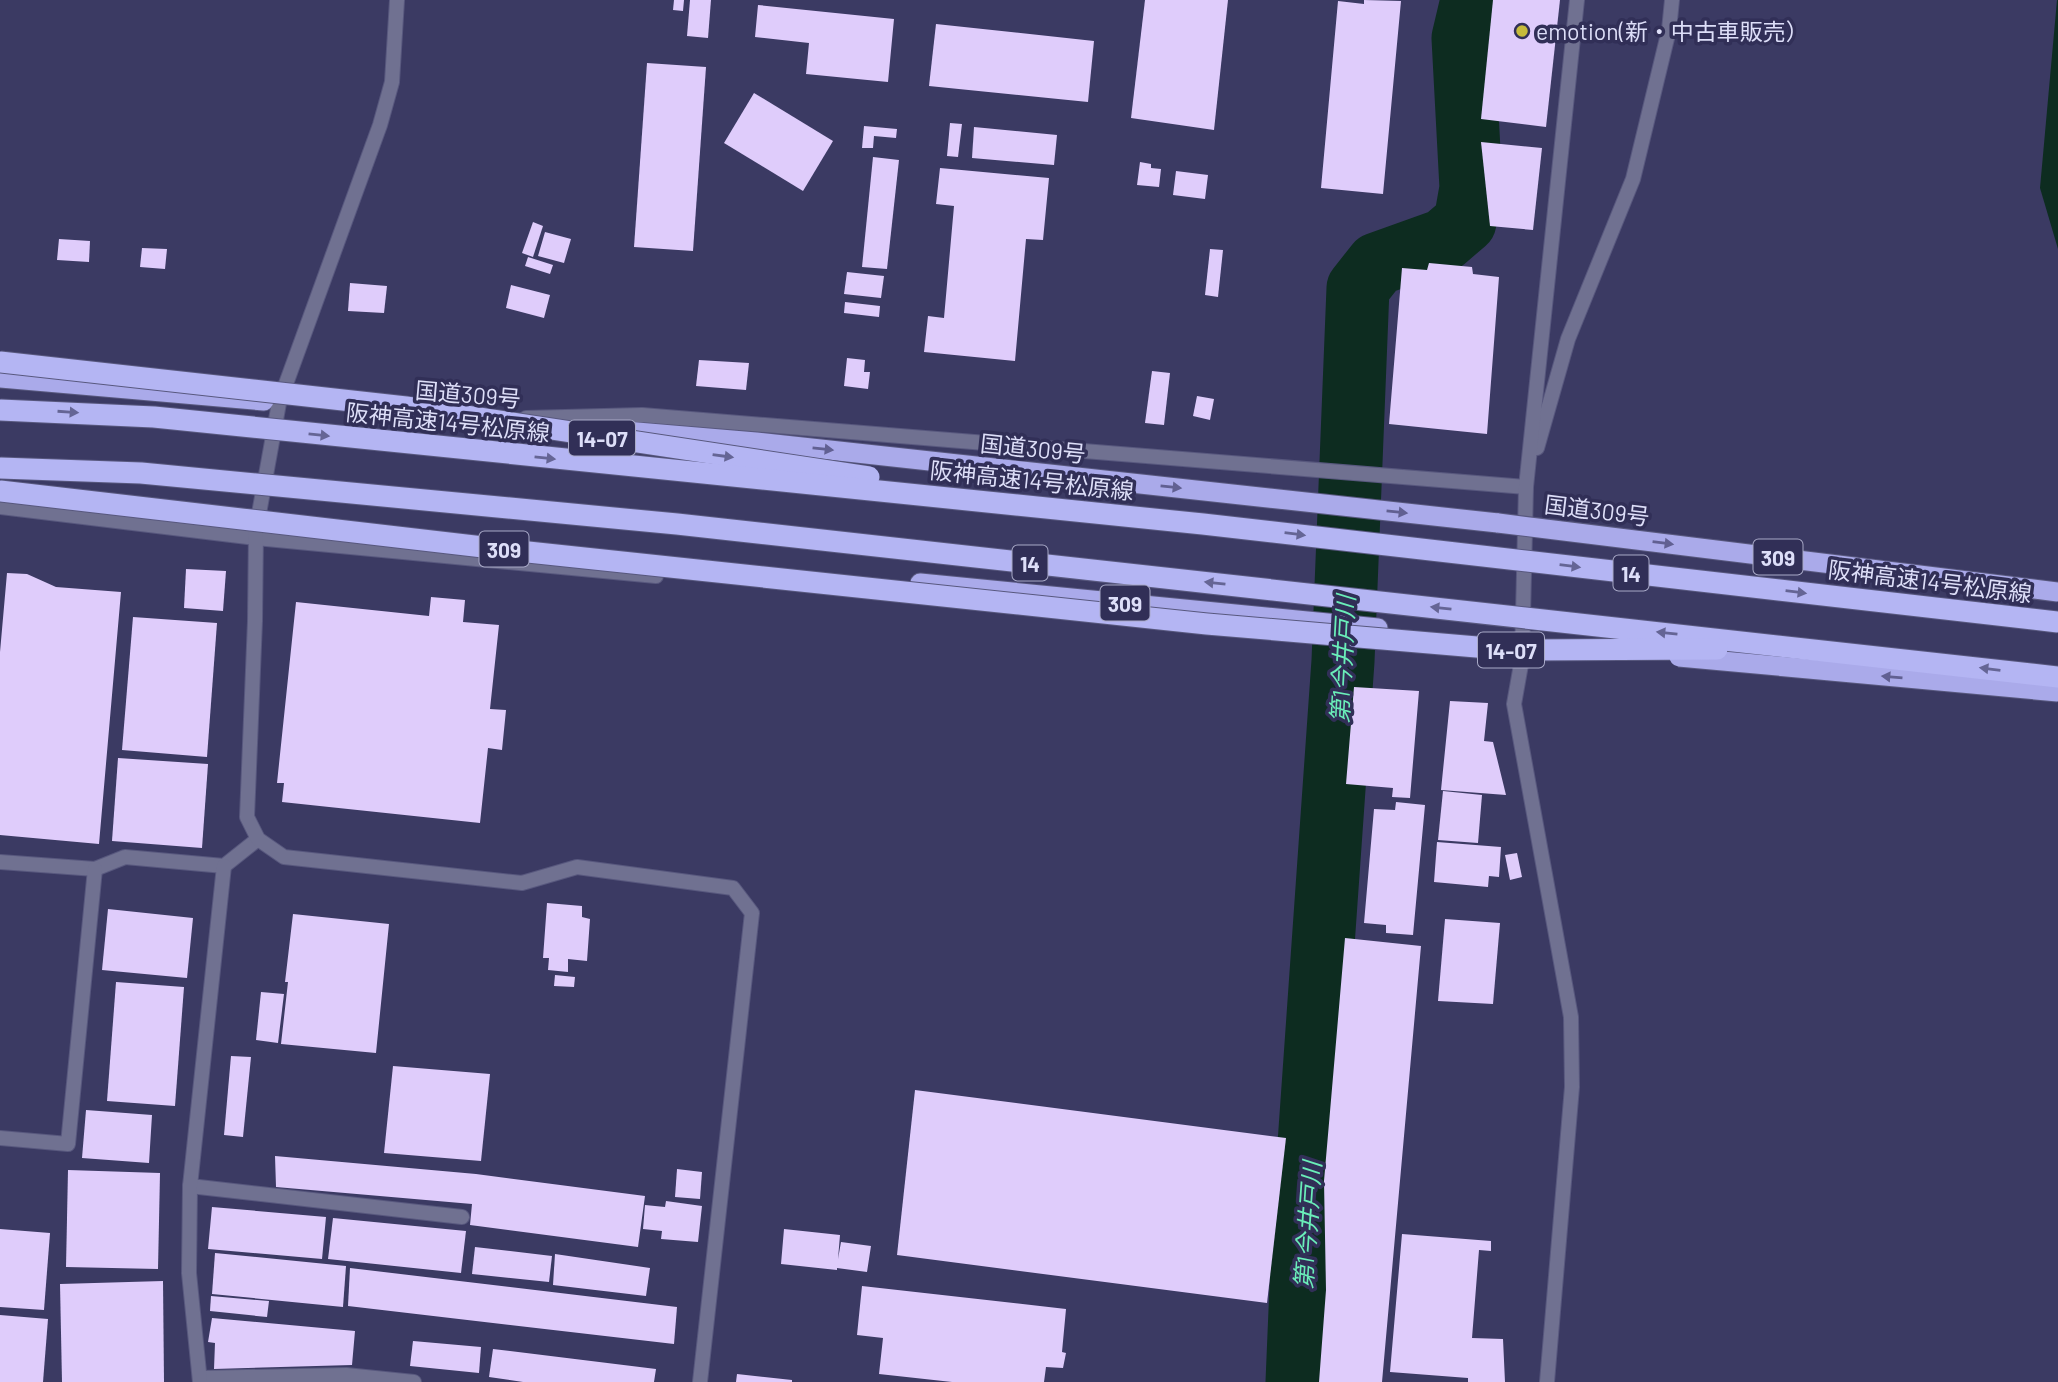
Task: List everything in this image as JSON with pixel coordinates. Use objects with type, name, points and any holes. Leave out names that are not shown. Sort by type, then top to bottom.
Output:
[{"type":"highway","name":"14-07","points":[[0,362],[406,407],[694,452],[1203,523]]},
{"type":"highway","name":"国道309号","points":[[0,378],[755,442],[1525,526],[2058,592]]},
{"type":"highway","name":"阪神高速14号松原線","points":[[0,410],[47,410],[154,417],[1203,523],[2058,622]]},
{"type":"highway","name":"14","points":[[0,468],[141,473],[479,504],[2058,677]]},
{"type":"highway","name":"14-07","points":[[0,491],[522,552],[1207,624],[1498,649],[1817,649]]},
{"type":"highway","name":"309","points":[[0,500],[256,534],[752,567],[2058,692]]},
{"type":"street","points":[[397,0],[392,82],[380,125],[279,403],[256,534],[247,817],[258,839],[284,857],[522,883],[577,867],[733,888],[752,913],[700,1382]]},
{"type":"street","points":[[1547,1382],[1572,1087],[1571,1017],[1514,704],[1522,659],[1526,487],[1577,0]]},
{"type":"street","points":[[1526,487],[1568,339],[1633,179],[1669,30],[1672,0]]},
{"type":"street","points":[[476,419],[642,415],[1526,487]]},
{"type":"street","points":[[0,507],[1522,659]]},
{"type":"street","points":[[0,862],[94,869],[125,857],[224,866],[258,839]]},
{"type":"street","points":[[224,866],[190,1186],[189,1273],[200,1380],[346,1375],[414,1382]]},
{"type":"street","points":[[0,1138],[68,1144],[94,869]]},
{"type":"street","points":[[190,1186],[462,1217]]},
{"type":"shaded area","points":[[2058,0],[2058,249],[2040,188]]},
{"type":"building","points":[[674,0],[684,0],[683,11],[673,10]]},
{"type":"building","points":[[690,0],[711,0],[708,38],[687,36]]},
{"type":"building","points":[[1145,0],[1228,0],[1214,130],[1131,118]]},
{"type":"building","points":[[1364,0],[1401,1],[1383,194],[1321,188],[1338,1],[1364,4]]},
{"type":"building","points":[[1493,0],[1560,0],[1546,127],[1481,119]]},
{"type":"building","points":[[758,5],[894,19],[888,82],[806,74],[809,43],[755,37]]},
{"type":"building","points":[[936,24],[1094,41],[1088,102],[929,86]]},
{"type":"building","points":[[647,63],[706,67],[693,251],[634,247]]},
{"type":"building","points":[[754,93],[833,141],[803,191],[724,143]]},
{"type":"building","points":[[950,123],[962,124],[958,157],[947,156]]},
{"type":"building","points":[[864,126],[897,129],[896,138],[874,136],[873,148],[862,148]]},
{"type":"building","points":[[974,127],[1057,135],[1054,165],[972,158]]},
{"type":"building","points":[[1481,142],[1542,148],[1533,230],[1490,226]]},
{"type":"building","points":[[873,157],[899,160],[887,269],[862,267]]},
{"type":"building","points":[[1140,162],[1151,164],[1151,168],[1161,169],[1159,187],[1137,185]]},
{"type":"building","points":[[940,168],[1049,178],[1043,240],[1026,239],[1015,361],[924,352],[928,316],[944,318],[954,206],[936,204]]},
{"type":"building","points":[[1176,171],[1208,175],[1205,199],[1173,195]]},
{"type":"building","points":[[533,222],[543,226],[533,257],[522,253]]},
{"type":"building","points":[[545,232],[571,239],[564,263],[538,256]]},
{"type":"building","points":[[59,239],[90,241],[89,262],[57,260]]},
{"type":"building","points":[[142,248],[167,249],[165,269],[140,267]]},
{"type":"building","points":[[1210,249],[1223,250],[1218,297],[1205,295]]},
{"type":"building","points":[[528,257],[553,265],[550,274],[525,266]]},
{"type":"building","points":[[1429,263],[1472,267],[1473,274],[1499,277],[1487,434],[1389,424],[1402,268],[1427,270]]},
{"type":"building","points":[[847,272],[884,276],[881,298],[844,294]]},
{"type":"building","points":[[350,283],[387,286],[384,313],[348,311]]},
{"type":"building","points":[[511,285],[550,295],[544,318],[506,308]]},
{"type":"building","points":[[845,302],[880,306],[879,317],[844,313]]},
{"type":"building","points":[[847,358],[865,360],[864,372],[870,372],[868,389],[844,386]]},
{"type":"building","points":[[699,360],[749,363],[746,390],[696,386]]},
{"type":"building","points":[[1152,371],[1170,373],[1164,425],[1145,423]]},
{"type":"building","points":[[1197,396],[1214,399],[1210,420],[1193,416]]},
{"type":"building","points":[[186,569],[226,571],[223,611],[184,608]]},
{"type":"building","points":[[7,573],[27,574],[56,587],[121,592],[99,844],[0,835],[0,652]]},
{"type":"building","points":[[431,597],[465,600],[463,622],[499,625],[490,709],[506,710],[502,750],[488,748],[480,823],[282,802],[284,783],[277,783],[296,602],[429,616]]},
{"type":"building","points":[[133,617],[217,623],[207,757],[122,750]]},
{"type":"building","points":[[1354,687],[1419,691],[1410,798],[1392,797],[1393,788],[1346,784]]},
{"type":"building","points":[[1450,701],[1488,703],[1484,741],[1493,742],[1506,795],[1441,790]]},
{"type":"building","points":[[118,758],[208,764],[202,848],[112,841]]},
{"type":"building","points":[[1443,791],[1482,795],[1478,843],[1438,840]]},
{"type":"building","points":[[1396,802],[1425,805],[1413,935],[1386,933],[1386,925],[1364,923],[1374,809],[1395,810]]},
{"type":"building","points":[[1437,842],[1501,847],[1499,877],[1489,876],[1488,887],[1434,882]]},
{"type":"building","points":[[1517,853],[1522,877],[1510,880],[1505,855]]},
{"type":"building","points":[[547,903],[582,906],[582,917],[590,919],[587,961],[568,959],[568,972],[548,970],[549,958],[543,958]]},
{"type":"building","points":[[108,909],[193,918],[187,978],[102,970]]},
{"type":"building","points":[[293,914],[389,924],[376,1053],[281,1044]]},
{"type":"building","points":[[1445,919],[1500,923],[1493,1004],[1438,1001]]},
{"type":"building","points":[[1345,938],[1421,946],[1382,1382],[1319,1382],[1326,1290],[1324,1181]]},
{"type":"building","points":[[555,975],[575,977],[574,987],[554,986]]},
{"type":"building","points":[[116,982],[184,987],[175,1106],[107,1101]]},
{"type":"building","points":[[261,992],[284,994],[278,1043],[256,1040]]},
{"type":"building","points":[[231,1056],[251,1057],[243,1137],[224,1135]]},
{"type":"building","points":[[393,1066],[490,1074],[481,1161],[384,1153]]},
{"type":"building","points":[[915,1090],[1286,1138],[1267,1303],[897,1255]]},
{"type":"building","points":[[86,1110],[152,1115],[149,1163],[82,1158]]},
{"type":"building","points":[[275,1156],[476,1174],[645,1196],[638,1247],[470,1225],[472,1204],[276,1187]]},
{"type":"building","points":[[677,1169],[702,1172],[700,1199],[675,1197]]},
{"type":"building","points":[[68,1170],[160,1173],[158,1269],[66,1267]]},
{"type":"building","points":[[666,1201],[702,1206],[698,1242],[661,1239],[662,1231],[643,1229],[645,1205],[665,1207]]},
{"type":"building","points":[[212,1207],[326,1217],[322,1259],[208,1249]]},
{"type":"building","points":[[333,1218],[466,1231],[461,1273],[328,1259]]},
{"type":"building","points":[[0,1229],[50,1233],[44,1310],[0,1307]]},
{"type":"building","points":[[784,1229],[840,1235],[838,1259],[841,1242],[871,1246],[867,1272],[781,1264]]},
{"type":"building","points":[[1402,1234],[1491,1241],[1491,1251],[1479,1250],[1472,1338],[1503,1339],[1505,1382],[1468,1382],[1468,1378],[1390,1372]]},
{"type":"building","points":[[475,1247],[552,1256],[549,1282],[472,1274]]},
{"type":"building","points":[[215,1253],[346,1266],[343,1307],[212,1294]]},
{"type":"building","points":[[555,1254],[650,1268],[646,1296],[553,1285]]},
{"type":"building","points":[[350,1268],[677,1307],[674,1344],[348,1306]]},
{"type":"building","points":[[163,1281],[164,1382],[62,1382],[60,1284]]},
{"type":"building","points":[[862,1286],[1066,1309],[1062,1352],[1066,1353],[1063,1368],[1046,1367],[1044,1382],[952,1382],[879,1374],[883,1338],[857,1335]]},
{"type":"building","points":[[211,1296],[269,1301],[267,1317],[210,1311]]},
{"type":"building","points":[[0,1315],[48,1319],[43,1382],[0,1382]]},
{"type":"building","points":[[212,1318],[355,1331],[352,1365],[214,1369],[215,1343],[208,1342]]},
{"type":"building","points":[[413,1341],[481,1347],[479,1373],[410,1366]]},
{"type":"building","points":[[493,1349],[656,1369],[654,1382],[523,1382],[489,1377]]},
{"type":"building","points":[[737,1374],[792,1380],[792,1382],[736,1382]]},
{"type":"waterway","name":"第1今井戸川","points":[[1297,1382],[1304,1215],[1343,661],[1358,288],[1377,264],[1444,240],[1465,222],[1471,188],[1463,38],[1472,0]]},
{"type":"place","name":"emotion(新・中古車販売）","points":[[1522,31]]}]
